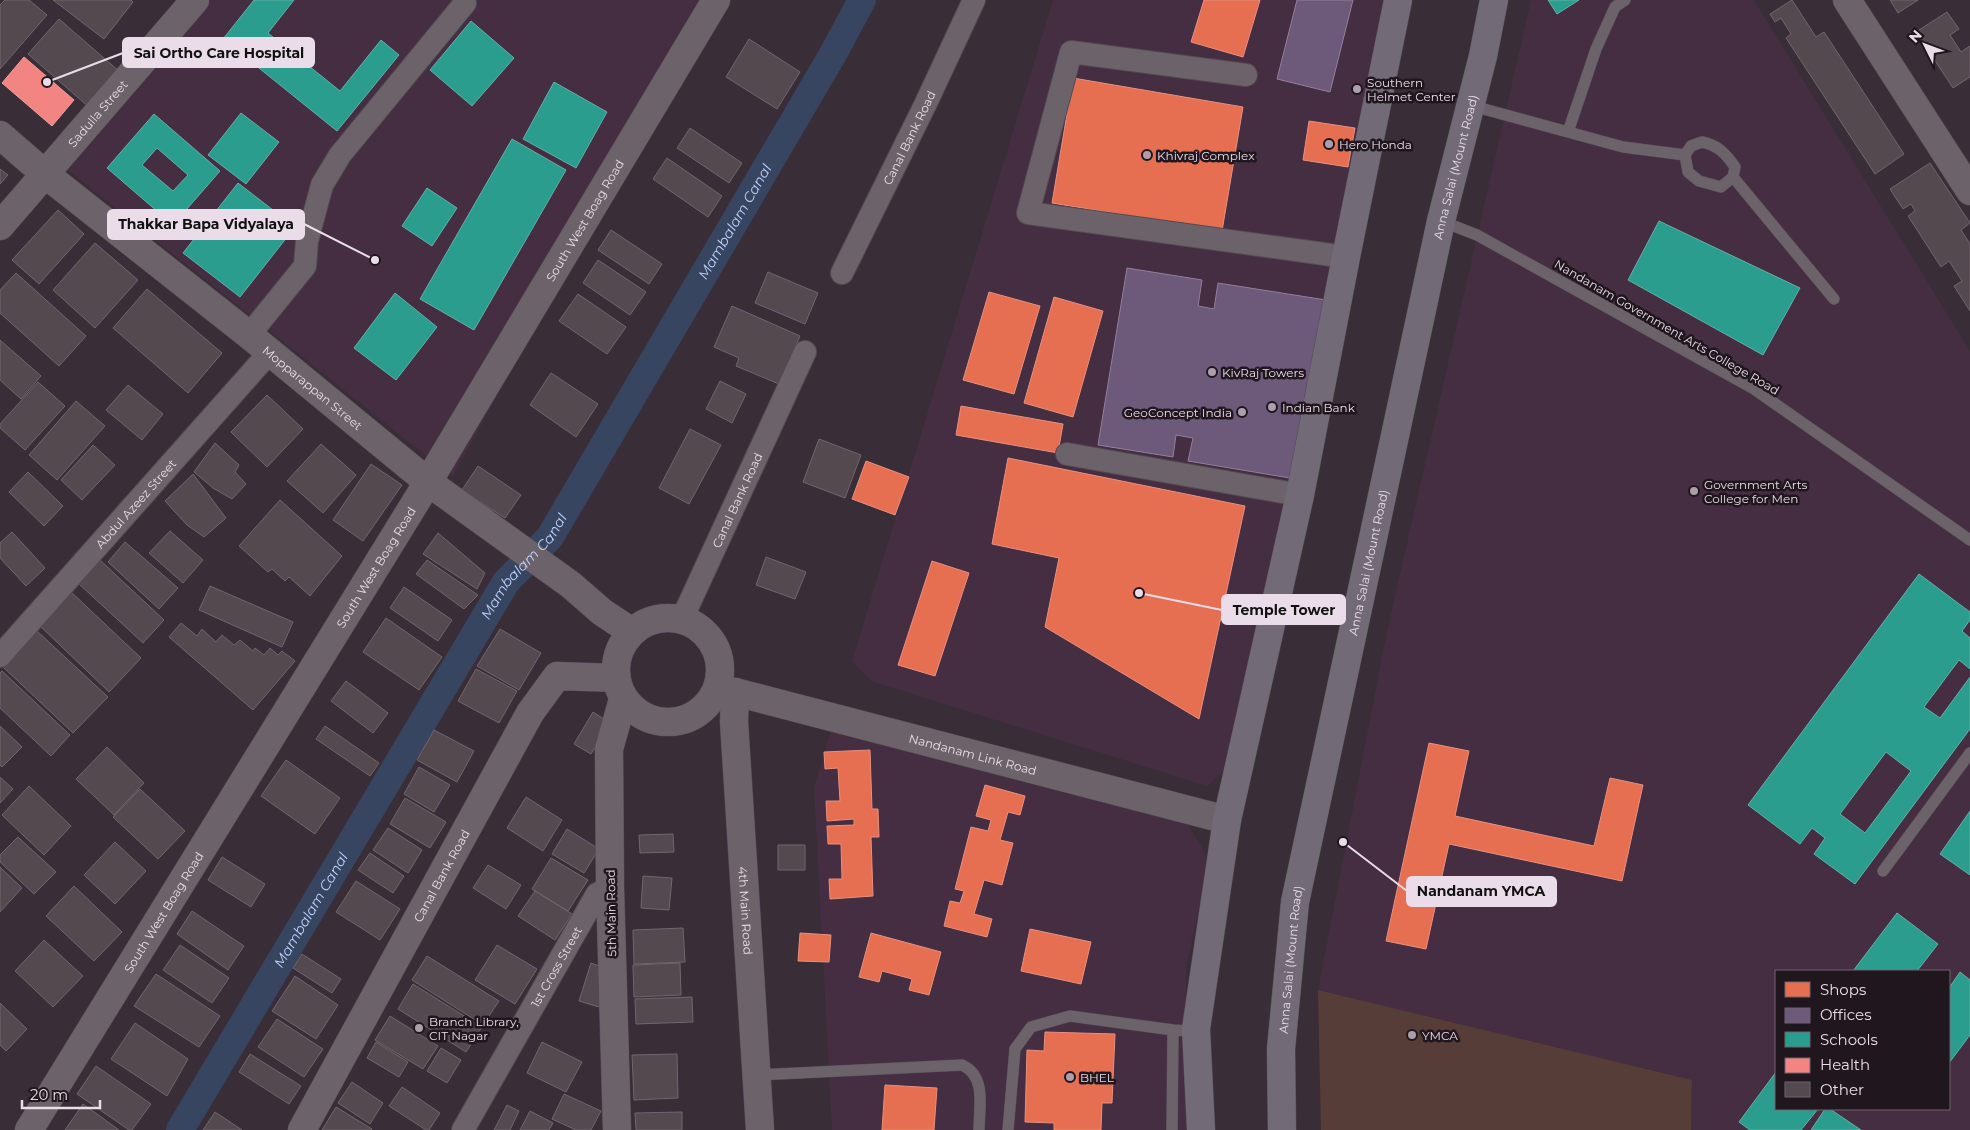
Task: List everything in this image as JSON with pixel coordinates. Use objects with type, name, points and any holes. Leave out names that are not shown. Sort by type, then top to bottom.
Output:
[{"type":"main road","points":[[1200,1130],[1184,1030],[1227,820],[1300,495],[1398,0]]},
{"type":"main road","name":"Anna Salai (Mount Road)","points":[[1282,1130],[1281,1049],[1295,902],[1441,221],[1494,0]]},
{"type":"main road","points":[[1482,56],[1510,0]]},
{"type":"street","name":"Sadulla Street","points":[[0,226],[194,0]]},
{"type":"street","name":"South West Boag Road","points":[[29,1130],[428,482],[716,0]]},
{"type":"street","name":"Canal Bank Road","points":[[842,273],[926,103],[974,0]]},
{"type":"street","points":[[1846,0],[1970,191]]},
{"type":"street","points":[[250,335],[304,266],[306,241],[322,185],[340,155],[465,3]]},
{"type":"street","points":[[1246,75],[1071,52],[1028,214],[1346,257]]},
{"type":"street","name":"Mopparappan Street","points":[[0,135],[45,174],[250,335],[428,482],[571,585],[602,612],[632,632]]},
{"type":"street","name":"Abdul Azeez Street","points":[[0,656],[270,352]]},
{"type":"street","name":"Canal Bank Road","points":[[682,619],[805,352]]},
{"type":"street","points":[[1067,454],[1300,495]]},
{"type":"street","points":[[669,617],[682,619],[698,626],[711,639],[719,654],[726,690],[696,715],[681,721],[664,723],[648,719],[634,710],[619,688],[616,662],[622,646],[632,632],[643,624],[669,617]]},
{"type":"street","name":"Canal Bank Road","points":[[302,1130],[530,713],[557,676],[619,688]]},
{"type":"street","name":"5th Main Road","points":[[617,1130],[608,749],[619,688]]},
{"type":"street","name":"Nandanam Link Road","points":[[726,690],[1227,820]]},
{"type":"street","name":"4th Main Road","points":[[726,690],[734,722],[760,1130]]},
{"type":"street","name":"1st Cross Street","points":[[463,1130],[597,894],[610,888]]},
{"type":"lane","points":[[1568,132],[1596,49],[1615,7],[1625,0]]},
{"type":"lane","points":[[1469,105],[1623,147],[1685,155]]},
{"type":"lane","points":[[1702,142],[1714,144],[1726,154],[1735,167],[1733,177],[1721,187],[1699,181],[1688,172],[1685,155],[1691,146],[1702,142]]},
{"type":"lane","points":[[1733,177],[1834,299]]},
{"type":"lane","name":"Nandanam Government Arts College Road","points":[[1441,221],[1477,235],[1754,389],[1970,540]]},
{"type":"lane","points":[[1882,871],[1970,753]]},
{"type":"lane","points":[[1008,1130],[1015,1050],[1031,1027],[1070,1016],[1184,1030],[1172,1130]]},
{"type":"lane","points":[[757,1075],[962,1065],[979,1082],[979,1130]]},
{"type":"shaded area","points":[[211,0],[712,0],[453,477],[65,168]]},
{"type":"shaded area","points":[[1053,0],[1390,0],[1233,764],[1207,786],[871,681],[852,661]]},
{"type":"shaded area","name":"Government Arts College for Men","points":[[1531,0],[1754,0],[1970,351],[1970,1130],[1691,1130],[1692,1080],[1318,990],[1387,631]]},
{"type":"shaded area","points":[[836,713],[1186,821],[1210,861],[1186,967],[1187,1130],[832,1130],[814,788]]},
{"type":"shaded area","name":"YMCA","points":[[1318,990],[1692,1080],[1691,1130],[1321,1130]]},
{"type":"building: Shops","points":[[1204,0],[1260,0],[1243,57],[1191,42]]},
{"type":"building: Shops","name":"Khivraj Complex","points":[[1073,78],[1243,107],[1222,231],[1052,203]]},
{"type":"building: Shops","name":"Hero Honda","points":[[1309,121],[1355,128],[1348,167],[1303,160]]},
{"type":"building: Shops","points":[[989,292],[1040,306],[1014,394],[963,380]]},
{"type":"building: Shops","points":[[1054,297],[1103,311],[1073,417],[1024,403]]},
{"type":"building: Shops","points":[[961,406],[1063,424],[1058,453],[956,435]]},
{"type":"building: Shops","points":[[1008,458],[1245,506],[1199,719],[1045,627],[1059,558],[992,544]]},
{"type":"building: Shops","points":[[866,461],[909,477],[895,515],[852,499]]},
{"type":"building: Shops","points":[[932,561],[969,573],[935,676],[898,665]]},
{"type":"building: Shops","points":[[1429,743],[1469,751],[1455,816],[1594,846],[1610,778],[1643,785],[1622,881],[1449,844],[1426,949],[1386,941]]},
{"type":"building: Shops","points":[[870,750],[872,809],[878,809],[879,837],[871,837],[873,896],[830,899],[829,879],[842,879],[841,844],[828,844],[827,826],[854,825],[854,819],[827,821],[826,801],[840,801],[838,768],[825,769],[824,752]]},
{"type":"building: Shops","points":[[985,785],[1025,796],[1020,815],[1008,812],[1000,840],[1013,843],[1002,885],[984,880],[974,914],[992,919],[987,937],[944,926],[950,901],[960,903],[964,891],[955,889],[971,827],[988,831],[991,820],[976,816]]},
{"type":"building: Shops","points":[[1030,929],[1091,942],[1081,984],[1021,971]]},
{"type":"building: Shops","points":[[800,933],[831,935],[829,962],[798,961]]},
{"type":"building: Shops","points":[[871,933],[941,952],[929,995],[909,990],[912,979],[882,971],[879,982],[859,977]]},
{"type":"building: Shops","name":"BHEL","points":[[1045,1032],[1115,1034],[1112,1103],[1102,1103],[1101,1130],[1054,1130],[1054,1123],[1025,1122],[1027,1050],[1044,1051]]},
{"type":"building: Shops","points":[[885,1085],[937,1088],[934,1130],[882,1130]]},
{"type":"building: Offices","points":[[1297,0],[1353,0],[1330,92],[1277,79]]},
{"type":"building: Offices","name":"KivRaj Towers","points":[[1127,268],[1202,280],[1198,306],[1214,309],[1218,283],[1326,300],[1296,479],[1188,461],[1193,438],[1176,435],[1173,457],[1098,445]]},
{"type":"building: Schools","points":[[254,0],[294,0],[268,33],[340,91],[381,40],[399,55],[337,131],[223,39]]},
{"type":"building: Schools","points":[[1548,0],[1579,0],[1557,14]]},
{"type":"building: Schools","points":[[471,21],[514,58],[472,106],[430,70]]},
{"type":"building: Schools","points":[[554,82],[607,112],[576,168],[523,139]]},
{"type":"building: Schools","points":[[241,113],[279,142],[246,184],[208,155]]},
{"type":"building: Schools","points":[[154,114],[220,171],[173,225],[107,168]],"holes":[[[157,148],[188,175],[173,191],[142,165]]]},
{"type":"building: Schools","points":[[512,139],[566,170],[474,330],[420,299]]},
{"type":"building: Schools","points":[[238,183],[295,227],[240,297],[183,253]]},
{"type":"building: Schools","points":[[427,188],[457,208],[432,246],[402,226]]},
{"type":"building: Schools","points":[[1659,221],[1800,288],[1763,355],[1628,280]]},
{"type":"building: Schools","points":[[395,293],[437,327],[396,380],[354,348]]},
{"type":"building: Schools","points":[[1919,574],[1970,612],[1970,620],[1962,631],[1970,638],[1970,669],[1959,660],[1924,707],[1940,718],[1970,677],[1970,729],[1855,884],[1814,854],[1825,838],[1812,828],[1800,844],[1748,805]],"holes":[[[1886,752],[1911,771],[1865,833],[1840,814]]]},
{"type":"building: Schools","points":[[1970,811],[1970,875],[1940,854]]},
{"type":"building: Schools","points":[[1897,913],[1938,944],[1918,970],[1854,970]]},
{"type":"building: Schools","points":[[1960,972],[1970,980],[1970,1035],[1950,1062],[1950,987]]},
{"type":"building: Schools","points":[[1775,1073],[1775,1110],[1817,1110],[1801,1130],[1750,1130],[1739,1122]]},
{"type":"building: Schools","points":[[1824,1110],[1831,1110],[1861,1130],[1811,1130]]},
{"type":"building: Health","points":[[24,57],[74,100],[52,126],[2,83]]},
{"type":"building: Other","points":[[5,0],[29,0],[47,15],[0,69],[0,5]]},
{"type":"building: Other","points":[[53,0],[131,0],[133,2],[104,39]]},
{"type":"building: Other","points":[[1792,0],[1816,37],[1824,32],[1904,154],[1875,174],[1786,38],[1791,34],[1781,18],[1775,22],[1770,14]]},
{"type":"building: Other","points":[[1890,0],[1918,0],[1898,13]]},
{"type":"building: Other","points":[[1947,12],[1959,29],[1950,35],[1961,52],[1970,46],[1970,77],[1953,88],[1916,32]]},
{"type":"building: Other","points":[[59,19],[120,72],[90,108],[28,54]]},
{"type":"building: Other","points":[[749,39],[800,72],[777,109],[726,77]]},
{"type":"building: Other","points":[[690,128],[742,163],[729,183],[677,148]]},
{"type":"building: Other","points":[[667,158],[722,196],[708,217],[653,179]]},
{"type":"building: Other","points":[[1930,163],[1970,223],[1961,230],[1970,244],[1970,311],[1954,286],[1962,281],[1949,261],[1941,267],[1908,216],[1915,211],[1911,204],[1903,209],[1890,189]]},
{"type":"building: Other","points":[[0,169],[8,175],[0,184]]},
{"type":"building: Other","points":[[58,210],[84,234],[39,284],[12,260]]},
{"type":"building: Other","points":[[611,230],[662,264],[649,284],[598,250]]},
{"type":"building: Other","points":[[95,243],[138,280],[95,328],[53,290]]},
{"type":"building: Other","points":[[598,260],[646,292],[630,315],[583,283]]},
{"type":"building: Other","points":[[768,272],[818,293],[805,324],[755,303]]},
{"type":"building: Other","points":[[16,273],[86,336],[59,366],[0,313],[0,290]]},
{"type":"building: Other","points":[[147,289],[222,353],[188,393],[113,328]]},
{"type":"building: Other","points":[[578,294],[626,327],[607,354],[559,321]]},
{"type":"building: Other","points":[[732,306],[800,336],[779,384],[736,366],[739,358],[714,347]]},
{"type":"building: Other","points":[[0,340],[41,376],[21,399],[0,380]]},
{"type":"building: Other","points":[[551,373],[598,404],[576,437],[530,405]]},
{"type":"building: Other","points":[[720,381],[746,394],[732,423],[706,409]]},
{"type":"building: Other","points":[[38,382],[65,406],[25,450],[0,428],[0,424]]},
{"type":"building: Other","points":[[128,385],[163,414],[142,440],[106,410]]},
{"type":"building: Other","points":[[267,395],[303,429],[267,467],[231,432]]},
{"type":"building: Other","points":[[76,401],[105,426],[57,480],[29,455]]},
{"type":"building: Other","points":[[690,429],[721,445],[689,504],[659,488]]},
{"type":"building: Other","points":[[819,439],[861,455],[845,498],[803,482]]},
{"type":"building: Other","points":[[215,443],[239,465],[235,472],[246,484],[232,499],[213,488],[194,472]]},
{"type":"building: Other","points":[[321,444],[356,475],[323,513],[287,481]]},
{"type":"building: Other","points":[[93,445],[115,465],[82,500],[61,480]]},
{"type":"building: Other","points":[[371,464],[402,485],[363,541],[333,520]]},
{"type":"building: Other","points":[[478,466],[521,495],[505,518],[462,490]]},
{"type":"building: Other","points":[[28,472],[63,506],[44,526],[9,492]]},
{"type":"building: Other","points":[[193,474],[226,518],[204,537],[187,525],[165,501]]},
{"type":"building: Other","points":[[280,500],[342,556],[310,596],[289,577],[285,581],[272,569],[268,572],[239,546]]},
{"type":"building: Other","points":[[170,531],[203,560],[183,583],[149,553]]},
{"type":"building: Other","points":[[12,532],[45,568],[26,586],[0,558],[0,543]]},
{"type":"building: Other","points":[[438,533],[485,573],[477,589],[423,554]]},
{"type":"building: Other","points":[[125,542],[178,588],[159,609],[108,562]]},
{"type":"building: Other","points":[[766,557],[806,572],[795,599],[756,585]]},
{"type":"building: Other","points":[[100,560],[164,620],[143,643],[78,583]]},
{"type":"building: Other","points":[[427,560],[478,595],[464,609],[416,574]]},
{"type":"building: Other","points":[[210,586],[293,622],[282,647],[199,610]]},
{"type":"building: Other","points":[[404,587],[452,620],[438,641],[390,608]]},
{"type":"building: Other","points":[[70,591],[141,658],[109,692],[38,624]]},
{"type":"building: Other","points":[[386,618],[442,657],[419,690],[363,652]]},
{"type":"building: Other","points":[[181,623],[197,636],[202,629],[216,642],[222,635],[234,645],[240,640],[253,651],[255,648],[264,655],[270,648],[278,655],[282,651],[295,661],[253,710],[169,637]]},
{"type":"building: Other","points":[[500,629],[541,653],[519,690],[477,666]]},
{"type":"building: Other","points":[[37,631],[108,697],[73,733],[3,667]]},
{"type":"building: Other","points":[[476,669],[517,691],[499,723],[458,701]]},
{"type":"building: Other","points":[[2,671],[70,735],[51,756],[0,708],[0,673]]},
{"type":"building: Other","points":[[346,681],[388,713],[373,733],[331,701]]},
{"type":"building: Other","points":[[593,712],[610,723],[591,754],[574,744]]},
{"type":"building: Other","points":[[0,726],[22,747],[2,767],[0,765]]},
{"type":"building: Other","points":[[325,726],[379,763],[370,776],[316,739]]},
{"type":"building: Other","points":[[434,730],[474,751],[457,782],[417,760]]},
{"type":"building: Other","points":[[107,747],[144,783],[114,815],[76,779]]},
{"type":"building: Other","points":[[286,760],[340,798],[315,834],[261,796]]},
{"type":"building: Other","points":[[419,767],[450,785],[434,812],[404,794]]},
{"type":"building: Other","points":[[0,777],[13,789],[0,803]]},
{"type":"building: Other","points":[[29,786],[71,826],[44,855],[2,815]]},
{"type":"building: Other","points":[[140,789],[185,831],[158,859],[113,817]]},
{"type":"building: Other","points":[[526,797],[562,820],[543,851],[507,828]]},
{"type":"building: Other","points":[[405,798],[446,822],[430,848],[390,824]]},
{"type":"building: Other","points":[[388,828],[422,850],[408,873],[373,850]]},
{"type":"building: Other","points":[[567,829],[599,849],[584,873],[552,854]]},
{"type":"building: Other","points":[[673,834],[674,852],[640,853],[639,835]]},
{"type":"building: Other","points":[[18,837],[56,872],[34,894],[0,862],[0,855]]},
{"type":"building: Other","points":[[115,842],[146,871],[115,904],[84,875]]},
{"type":"building: Other","points":[[778,845],[805,845],[805,870],[778,870]]},
{"type":"building: Other","points":[[370,853],[404,876],[393,893],[358,870]]},
{"type":"building: Other","points":[[222,857],[265,884],[251,907],[208,880]]},
{"type":"building: Other","points":[[551,858],[588,880],[568,911],[532,889]]},
{"type":"building: Other","points":[[488,865],[521,885],[506,909],[473,888]]},
{"type":"building: Other","points":[[0,867],[22,888],[0,912]]},
{"type":"building: Other","points":[[643,876],[672,878],[669,910],[641,908]]},
{"type":"building: Other","points":[[356,881],[400,909],[380,940],[336,912]]},
{"type":"building: Other","points":[[74,886],[122,932],[94,961],[46,916]]},
{"type":"building: Other","points":[[535,891],[572,914],[555,940],[518,916]]},
{"type":"building: Other","points":[[192,911],[244,946],[228,970],[177,934]]},
{"type":"building: Other","points":[[683,928],[685,962],[634,964],[633,930]]},
{"type":"building: Other","points":[[44,940],[83,976],[53,1007],[15,971]]},
{"type":"building: Other","points":[[180,945],[229,978],[212,1003],[163,970]]},
{"type":"building: Other","points":[[497,945],[537,969],[515,1004],[475,980]]},
{"type":"building: Other","points":[[302,954],[341,979],[332,993],[293,968]]},
{"type":"building: Other","points":[[427,956],[499,1001],[483,1025],[412,980]]},
{"type":"building: Other","points":[[591,963],[611,970],[599,1007],[579,1001]]},
{"type":"building: Other","points":[[680,963],[681,995],[634,997],[633,965]]},
{"type":"building: Other","points":[[156,974],[220,1016],[199,1047],[134,1006]]},
{"type":"building: Other","points":[[295,976],[338,1005],[316,1039],[272,1011]]},
{"type":"building: Other","points":[[413,984],[482,1027],[466,1052],[398,1009]]},
{"type":"building: Other","points":[[692,997],[693,1022],[636,1024],[635,999]]},
{"type":"building: Other","points":[[0,1003],[27,1029],[6,1051],[0,1045]]},
{"type":"building: Other","points":[[390,1016],[438,1046],[423,1069],[375,1040]]},
{"type":"building: Other","points":[[277,1019],[323,1049],[304,1077],[258,1047]]},
{"type":"building: Other","points":[[135,1023],[188,1059],[167,1096],[111,1059]]},
{"type":"building: Other","points":[[376,1042],[408,1062],[399,1077],[367,1058]]},
{"type":"building: Other","points":[[542,1042],[582,1062],[566,1092],[527,1073]]},
{"type":"building: Other","points":[[441,1048],[461,1060],[447,1083],[427,1071]]},
{"type":"building: Other","points":[[250,1054],[301,1086],[289,1104],[239,1072]]},
{"type":"building: Other","points":[[677,1054],[678,1098],[634,1100],[632,1055]]},
{"type":"building: Other","points":[[96,1066],[151,1104],[132,1130],[129,1130],[77,1094]]},
{"type":"building: Other","points":[[352,1082],[383,1103],[370,1124],[338,1103]]},
{"type":"building: Other","points":[[402,1087],[440,1113],[429,1130],[426,1130],[389,1106]]},
{"type":"building: Other","points":[[564,1094],[601,1111],[591,1130],[576,1130],[552,1119]]},
{"type":"building: Other","points":[[83,1104],[119,1130],[65,1130]]},
{"type":"building: Other","points":[[507,1105],[519,1111],[510,1130],[494,1130]]},
{"type":"building: Other","points":[[336,1107],[372,1129],[322,1130]]},
{"type":"building: Other","points":[[530,1111],[553,1123],[549,1130],[520,1130]]},
{"type":"building: Other","points":[[215,1112],[242,1130],[203,1130]]},
{"type":"building: Other","points":[[682,1112],[682,1130],[636,1130],[635,1113]]},
{"type":"waterway","name":"Mambalam Canal","points":[[180,1130],[506,582],[550,537],[833,54],[862,0]]},
{"type":"place","name":"Sai Ortho Care Hospital","points":[[47,82]]},
{"type":"place","name":"Southern Helmet Center","points":[[1357,89]]},
{"type":"place","name":"Hero Honda","points":[[1329,144]]},
{"type":"place","name":"Khivraj Complex","points":[[1147,155]]},
{"type":"place","name":"Thakkar Bapa Vidyalaya","points":[[375,260]]},
{"type":"place","name":"KivRaj Towers","points":[[1212,372]]},
{"type":"place","name":"Indian Bank","points":[[1272,407]]},
{"type":"place","name":"GeoConcept India","points":[[1242,412]]},
{"type":"place","name":"Government Arts College for Men","points":[[1694,491]]},
{"type":"place","name":"Temple Tower","points":[[1139,593]]},
{"type":"place","name":"Nandanam YMCA","points":[[1343,842]]},
{"type":"place","name":"Branch Library, CIT Nagar","points":[[419,1028]]},
{"type":"place","name":"YMCA","points":[[1412,1035]]},
{"type":"place","name":"BHEL","points":[[1070,1077]]}]
